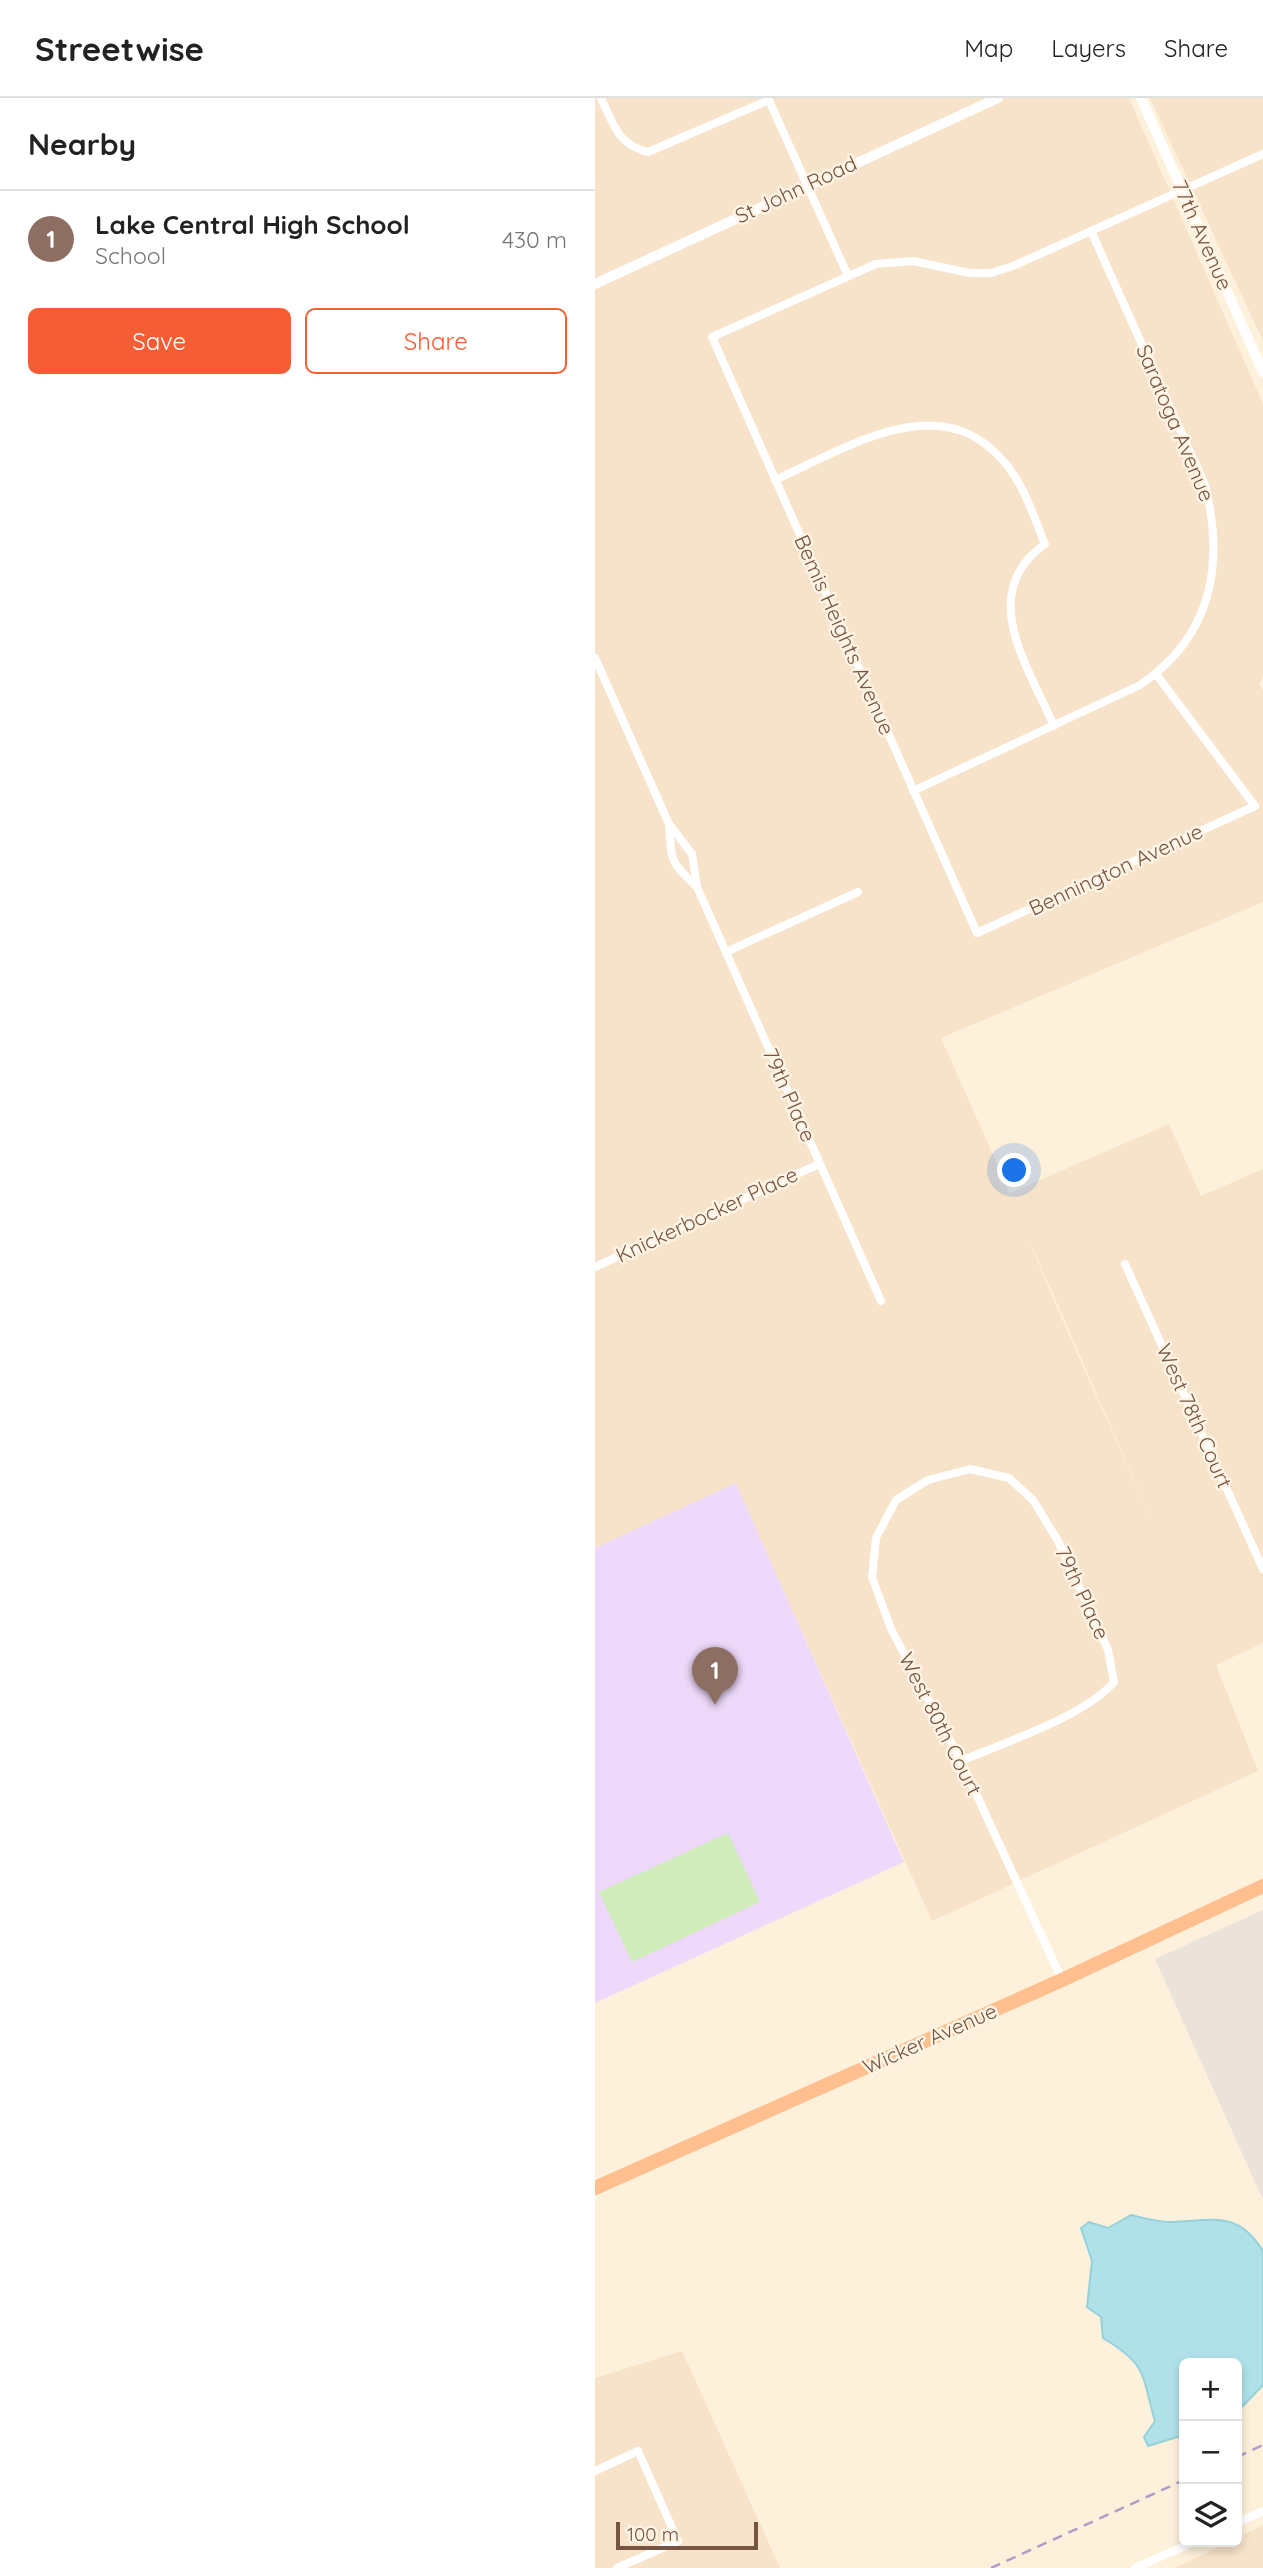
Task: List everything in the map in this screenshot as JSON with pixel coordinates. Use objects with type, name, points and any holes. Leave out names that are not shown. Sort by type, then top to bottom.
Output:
[{"type":"highway","name":"Wicker Avenue","points":[[595,2188],[1062,1980],[1263,1886]]},
{"type":"street","points":[[601,98],[618,137],[626,145],[648,152],[769,99],[848,276],[876,264],[897,261],[913,261],[970,273],[991,272],[1013,266],[1263,154]]},
{"type":"street","name":"St John Road","points":[[595,284],[806,184],[998,98]]},
{"type":"street","name":"77th Avenue","points":[[1142,98],[1263,372]]},
{"type":"street","name":"Saratoga Avenue","points":[[913,791],[1120,696],[1156,674],[1188,639],[1206,604],[1212,582],[1214,521],[1205,485],[1091,231]]},
{"type":"street","name":"Bemis Heights Avenue","points":[[848,276],[712,337],[977,933]]},
{"type":"street","points":[[775,480],[886,430],[914,424],[956,429],[989,447],[1018,481],[1045,544],[1022,564],[1014,579],[1009,602],[1010,624],[1054,726]]},
{"type":"street","name":"79th Place","points":[[595,658],[669,824],[692,854],[697,887],[881,1301]]},
{"type":"street","name":"Bennington Avenue","points":[[977,933],[1255,806],[1156,674]]},
{"type":"street","name":"79th Place","points":[[669,824],[670,853],[674,865],[697,887]]},
{"type":"street","points":[[726,952],[858,892]]},
{"type":"street","name":"Knickerbocker Place","points":[[595,1267],[819,1164]]},
{"type":"street","name":"West 78th Court","points":[[1125,1264],[1263,1569]]},
{"type":"street","name":"79th Place","points":[[928,1480],[970,1469],[1010,1478],[1033,1500],[1058,1541],[1108,1650],[1114,1682],[1101,1698],[1080,1709],[961,1761]]},
{"type":"street","name":"West 80th Court","points":[[928,1480],[896,1500],[876,1538],[872,1577],[891,1629],[961,1761],[1062,1980]]},
{"type":"street","points":[[595,2471],[638,2451],[678,2540],[617,2568]]},
{"type":"street","points":[[1242,2521],[1263,2512]]},
{"type":"street","points":[[1135,2568],[1183,2547]]},
{"type":"shaded area","points":[[595,98],[1129,98],[1263,404],[1263,676],[1259,685],[1263,690],[1263,902],[941,1038],[1010,1193],[1169,1124],[1201,1196],[1263,1169],[1263,1643],[1216,1665],[1258,1771],[932,1921],[736,1484],[595,1548]],"holes":[[[1032,1246],[1158,1534],[1068,1333]]]},
{"type":"shaded area","points":[[1150,98],[1263,98],[1263,341],[1184,171]]},
{"type":"shaded area","points":[[736,1483],[904,1862],[595,2003],[595,1548]]},
{"type":"shaded area","points":[[1263,1910],[1263,2200],[1155,1959]]},
{"type":"shaded area","points":[[682,2351],[780,2568],[595,2568],[595,2378]]},
{"type":"shaded area","points":[[1263,2525],[1263,2568],[1175,2568],[1219,2547],[1242,2547],[1242,2536]]},
{"type":"green space","points":[[728,1833],[760,1902],[632,1962],[599,1892]]},
{"type":"water","points":[[1131,2215],[1165,2222],[1223,2220],[1243,2229],[1263,2251],[1263,2385],[1242,2407],[1242,2358],[1179,2358],[1179,2437],[1148,2446],[1144,2437],[1155,2421],[1145,2381],[1129,2356],[1103,2338],[1101,2317],[1087,2307],[1092,2261],[1081,2228],[1089,2222],[1108,2228]]},
{"type":"railway","points":[[1242,2455],[1263,2445]]},
{"type":"railway","points":[[991,2568],[1179,2482]]},
{"type":"place","name":"Lake Central High School","points":[[715,1705]]}]
